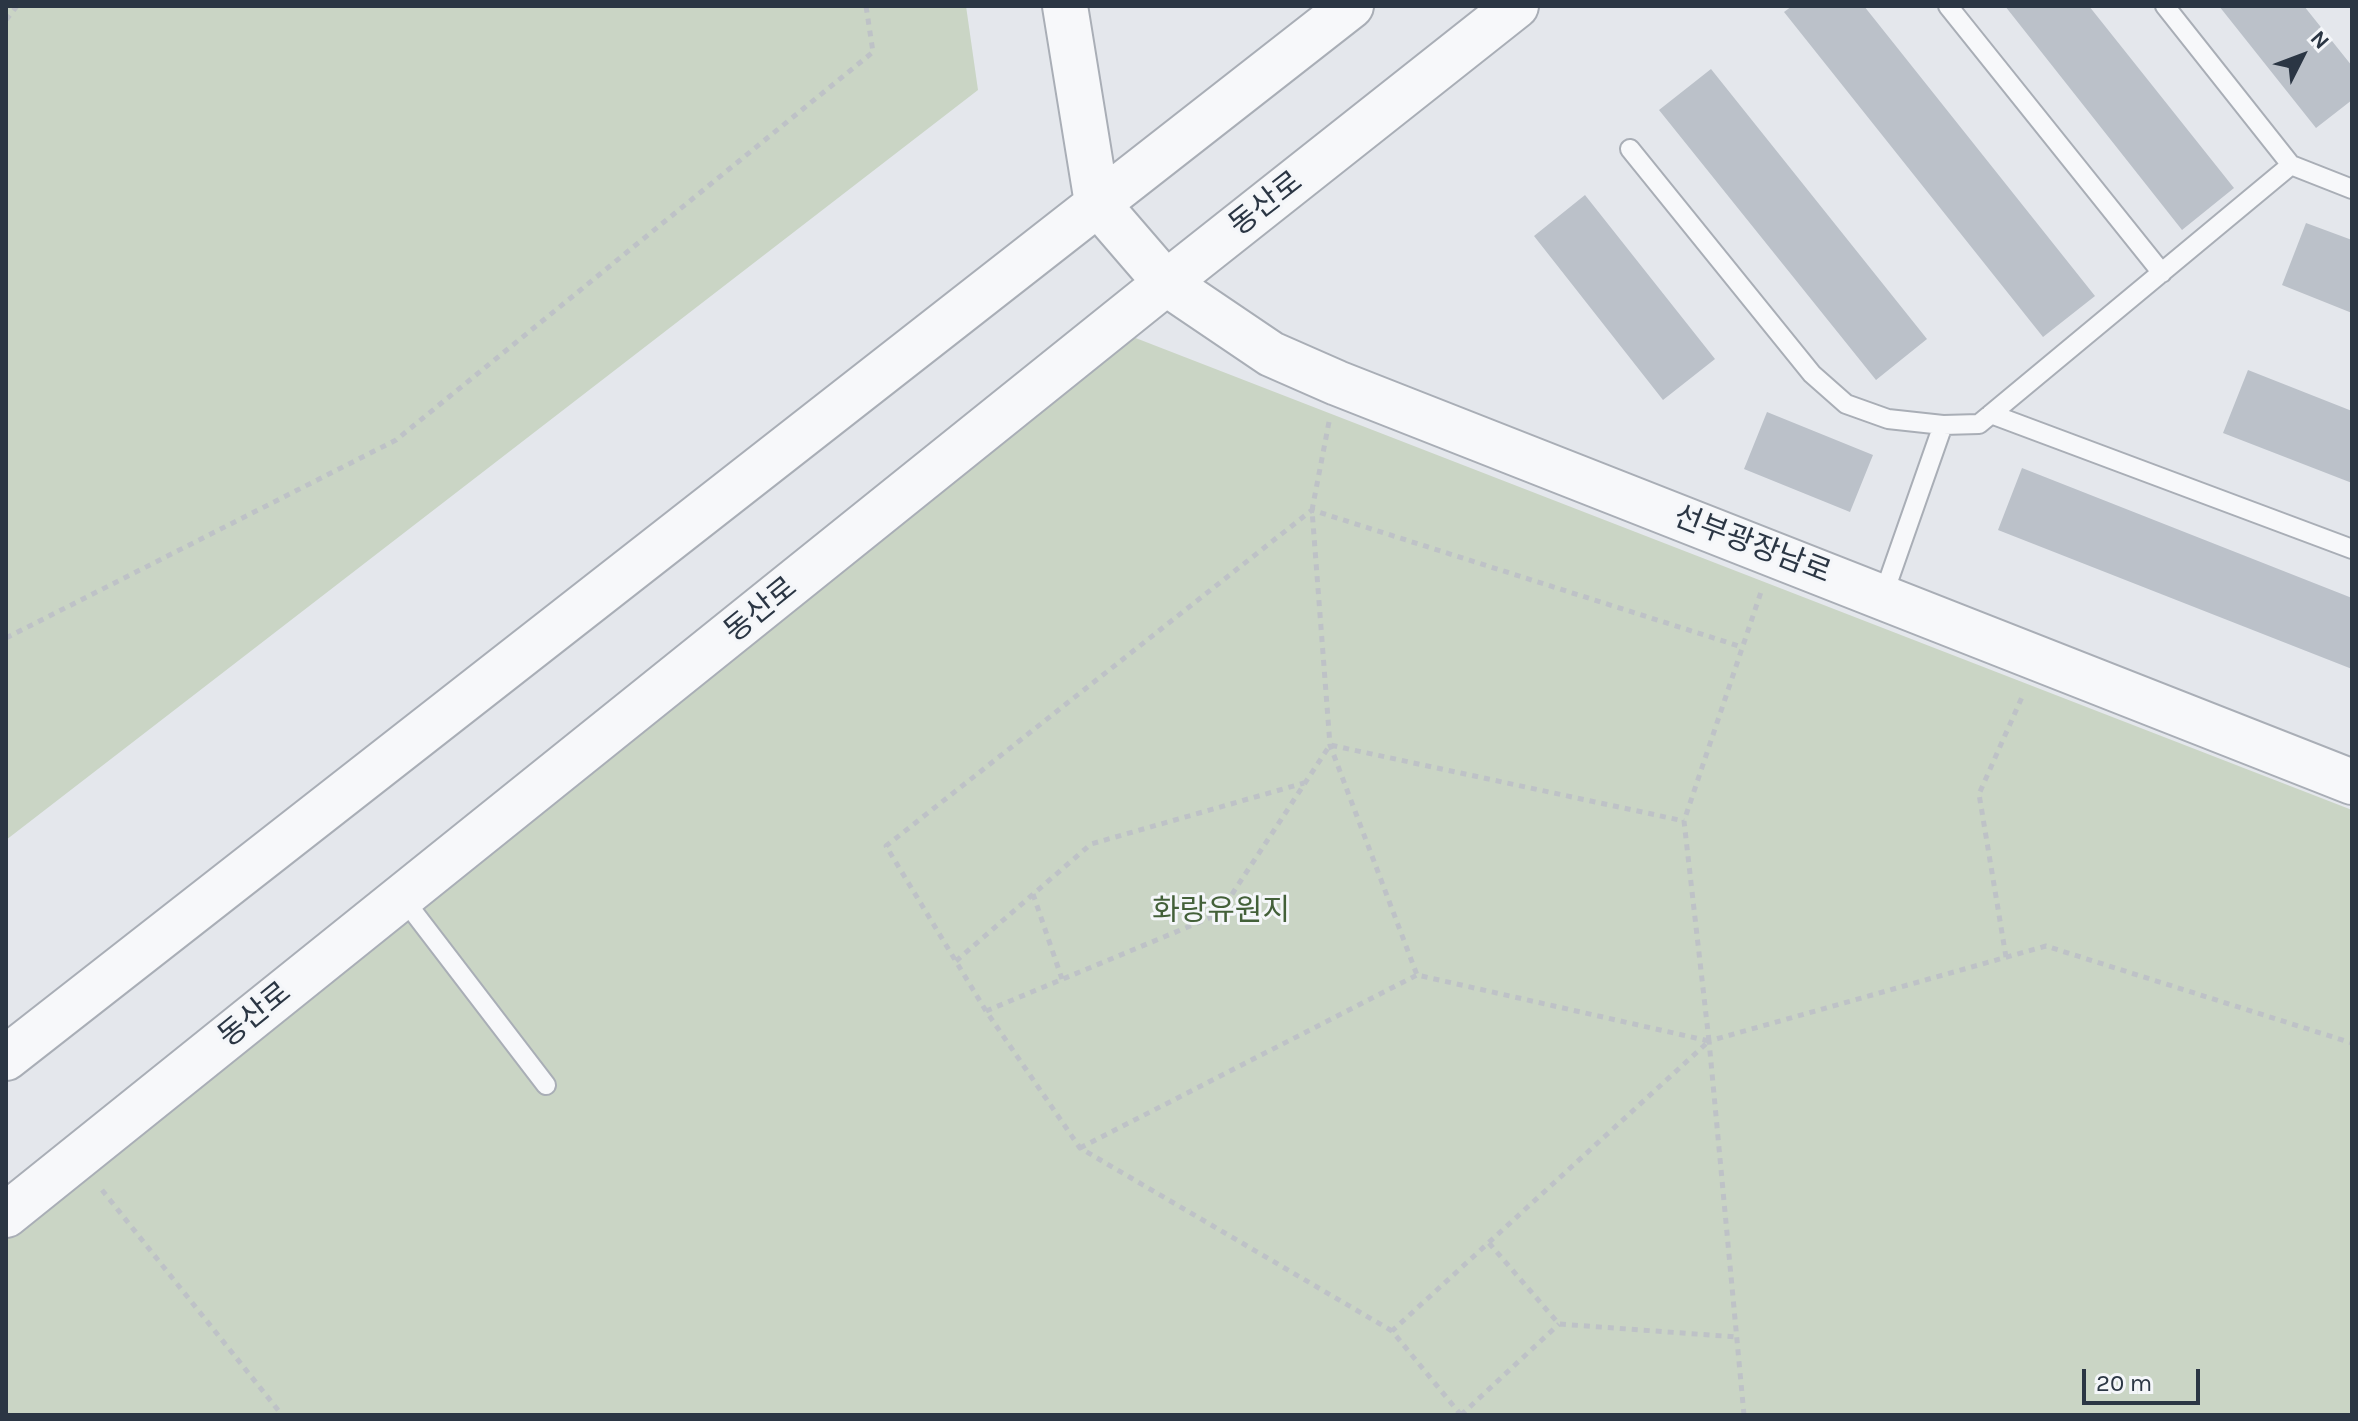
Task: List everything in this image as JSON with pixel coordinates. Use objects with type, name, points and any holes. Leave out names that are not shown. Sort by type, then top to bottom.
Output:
[{"type":"street","points":[[1065,6],[1097,203]]},
{"type":"street","points":[[6,1058],[1351,6]]},
{"type":"street","name":"동산로","points":[[6,1215],[1166,283],[1516,6]]},
{"type":"street","name":"선부광장남로","points":[[1097,203],[1166,283],[1271,354],[1337,383],[2352,782]]},
{"type":"lane","points":[[1948,6],[2162,273]]},
{"type":"lane","points":[[2165,6],[2291,165],[2352,189]]},
{"type":"lane","points":[[1630,149],[1812,374],[1846,404],[1888,419],[1943,425],[1979,424],[2291,165]]},
{"type":"lane","points":[[1991,414],[2352,549]]},
{"type":"lane","points":[[1883,596],[1943,425]]},
{"type":"lane","points":[[402,897],[546,1085]]},
{"type":"path","points":[[6,20],[17,6]]},
{"type":"path","points":[[6,638],[396,440],[873,52],[866,6]]},
{"type":"path","points":[[1337,383],[1312,510],[1330,745],[1417,975]]},
{"type":"path","points":[[1312,510],[1742,647]]},
{"type":"path","points":[[1312,510],[886,846],[986,1011],[1080,1148],[1392,1331],[1461,1415],[1559,1324]]},
{"type":"path","points":[[1744,1415],[1709,1041],[1684,821],[1774,553]]},
{"type":"path","points":[[2006,957],[1979,794],[2039,658]]},
{"type":"path","points":[[986,1011],[1219,914],[1330,745]]},
{"type":"path","points":[[1330,745],[1684,821]]},
{"type":"path","points":[[956,961],[1091,844],[1305,783]]},
{"type":"path","points":[[1033,894],[1062,979]]},
{"type":"path","points":[[1392,1331],[1709,1041],[2046,946],[2352,1043]]},
{"type":"path","points":[[1080,1148],[1417,975],[1709,1041]]},
{"type":"path","points":[[76,1158],[282,1415]]},
{"type":"path","points":[[1489,1243],[1559,1324],[1737,1337]]},
{"type":"green space","points":[[6,6],[966,6],[978,90],[6,840]]},
{"type":"green space","name":"화랑유원지","points":[[1133,337],[2352,810],[2352,1415],[6,1415],[6,1239]]},
{"type":"building","points":[[1792,6],[1864,6],[2095,296],[2043,337],[1784,12]]},
{"type":"building","points":[[2005,6],[2089,6],[2234,188],[2182,230]]},
{"type":"building","points":[[2219,6],[2304,6],[2352,66],[2352,100],[2316,128]]},
{"type":"building","points":[[1711,69],[1927,339],[1876,380],[1659,110]]},
{"type":"building","points":[[1585,195],[1715,359],[1663,400],[1534,236]]},
{"type":"building","points":[[2306,223],[2352,240],[2352,313],[2282,285]]},
{"type":"building","points":[[2248,370],[2352,411],[2352,483],[2223,433]]},
{"type":"building","points":[[1767,412],[1873,455],[1850,512],[1744,469]]},
{"type":"building","points":[[2022,468],[2352,598],[2352,669],[1998,530]]}]
